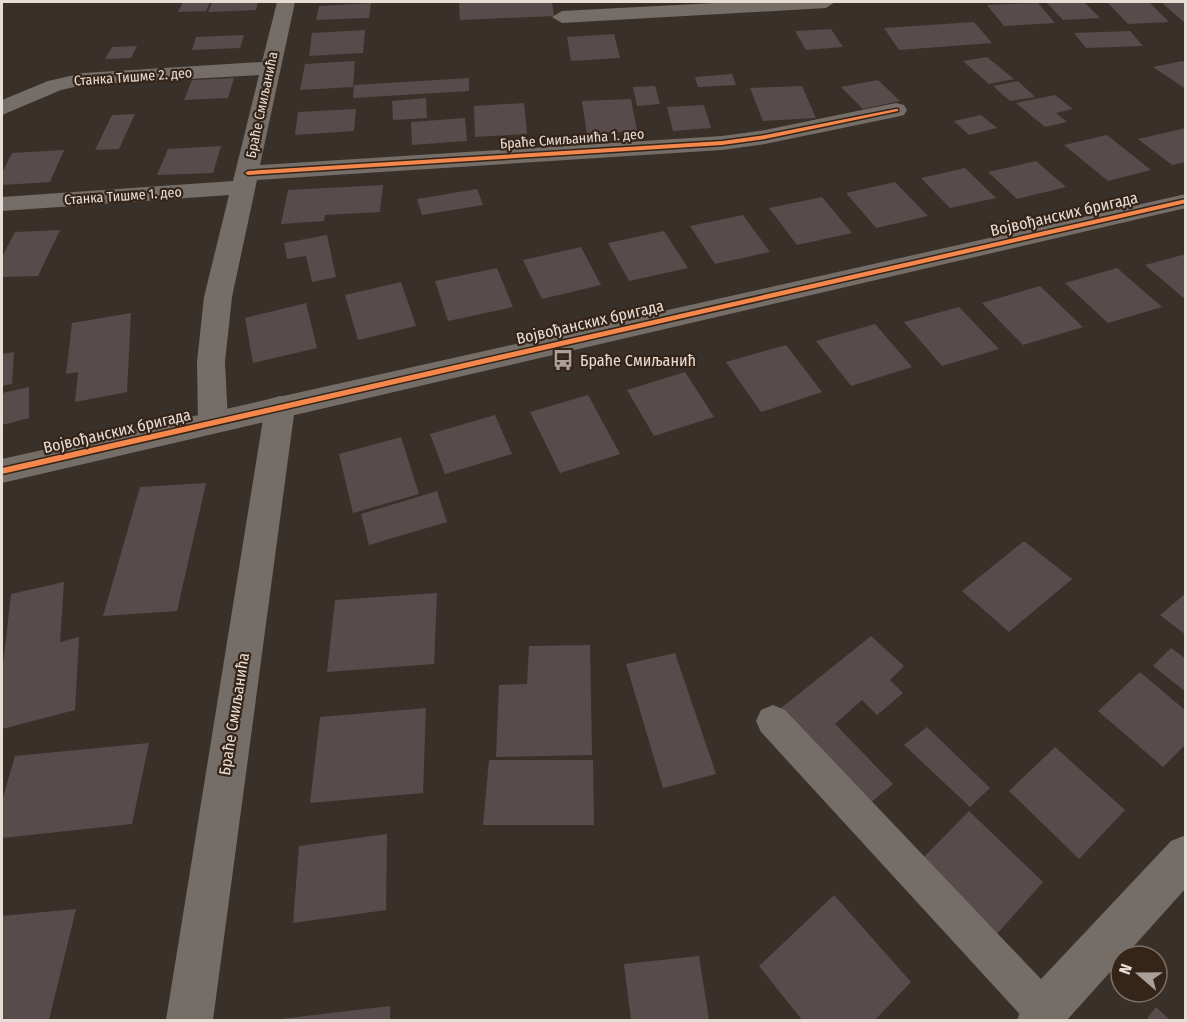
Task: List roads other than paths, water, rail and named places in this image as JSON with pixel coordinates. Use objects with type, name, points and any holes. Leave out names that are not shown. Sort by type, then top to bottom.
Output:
[{"type":"street","name":"Браће Смиљанића","points":[[213,422],[211,362],[218,297],[286,2]]},
{"type":"street","points":[[562,17],[826,2]]},
{"type":"street","name":"Станка Тишме 2. део","points":[[2,108],[55,85],[83,79],[270,68]]},
{"type":"street","name":"Браће Смиљанића 1. део","points":[[246,180],[722,143],[765,137],[896,110]]},
{"type":"street","name":"Станка Тишме 1. део","points":[[2,204],[246,180]]},
{"type":"street","name":"Војвођанских бригада","points":[[2,471],[1185,201]]},
{"type":"street","name":"Браће Смиљанића","points":[[189,1020],[280,407]]},
{"type":"street","points":[[1042,1016],[1185,856]]},
{"type":"lane","points":[[773,721],[1042,1016]]},
{"type":"place","name":"Браће Смиљанић","points":[[563,360]]}]
